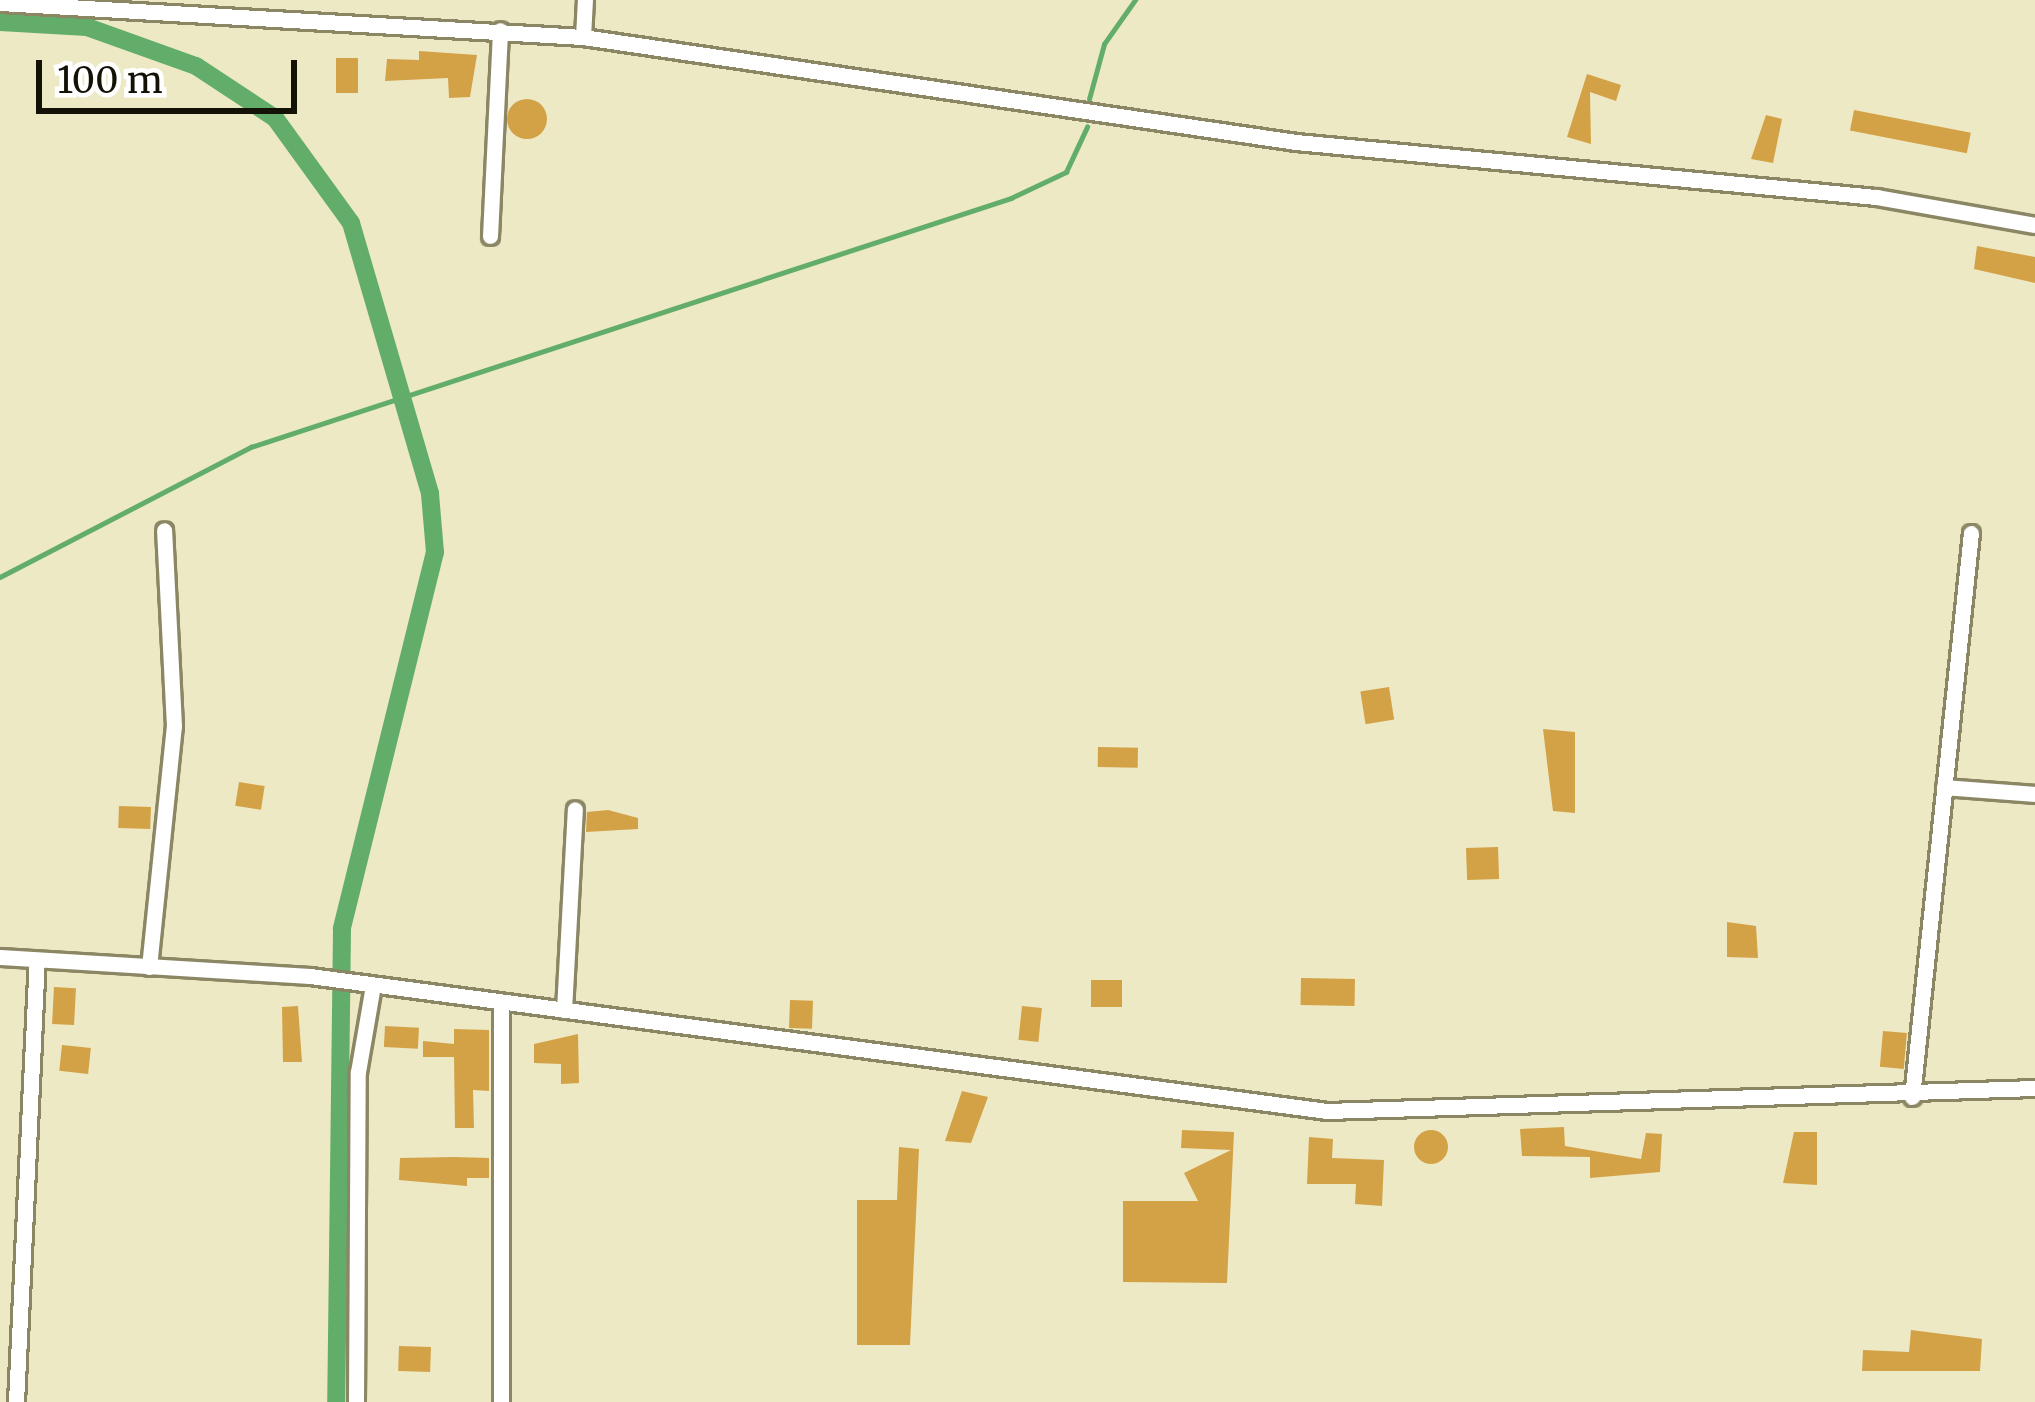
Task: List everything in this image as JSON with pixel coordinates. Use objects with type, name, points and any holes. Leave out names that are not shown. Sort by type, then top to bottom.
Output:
[{"type":"street","points":[[583,38],[585,0]]},
{"type":"street","points":[[0,3],[583,38],[1296,142],[1876,197],[2035,224]]},
{"type":"street","points":[[490,236],[500,30]]},
{"type":"street","points":[[148,967],[174,726],[164,530]]},
{"type":"street","points":[[1912,1097],[1971,533]]},
{"type":"street","points":[[1944,787],[2035,794]]},
{"type":"street","points":[[564,1010],[574,809]]},
{"type":"street","points":[[0,957],[310,976],[1327,1111],[1912,1097],[2035,1088]]},
{"type":"street","points":[[16,1402],[37,960]]},
{"type":"street","points":[[356,1402],[358,1072],[369,984]]},
{"type":"street","points":[[501,1002],[501,1402]]},
{"type":"building","points":[[419,51],[477,55],[470,97],[449,98],[448,78],[385,81],[387,59],[419,60]]},
{"type":"building","points":[[336,58],[358,58],[358,93],[336,93]]},
{"type":"building","points":[[1587,74],[1621,85],[1616,101],[1590,92],[1591,144],[1567,137]]},
{"type":"building","points":[[527,99],[541,105],[547,119],[541,133],[527,139],[513,133],[507,119],[513,105]]},
{"type":"building","points":[[1854,110],[1971,133],[1967,153],[1850,131]]},
{"type":"building","points":[[1766,115],[1782,119],[1773,163],[1751,159]]},
{"type":"building","points":[[1977,246],[2035,257],[2035,283],[1974,269]]},
{"type":"building","points":[[1389,687],[1394,720],[1366,724],[1360,692]]},
{"type":"building","points":[[1543,729],[1575,732],[1575,813],[1553,811]]},
{"type":"building","points":[[1098,747],[1138,748],[1138,768],[1098,767]]},
{"type":"building","points":[[239,782],[265,786],[261,810],[235,806]]},
{"type":"building","points":[[119,806],[151,807],[150,829],[118,828]]},
{"type":"building","points":[[608,810],[638,818],[638,829],[586,832],[587,812]]},
{"type":"building","points":[[1498,847],[1499,879],[1467,880],[1466,848]]},
{"type":"building","points":[[1727,922],[1756,926],[1758,958],[1727,957]]},
{"type":"building","points":[[1301,978],[1355,979],[1355,1006],[1301,1005]]},
{"type":"building","points":[[1091,980],[1122,980],[1122,1007],[1091,1007]]},
{"type":"building","points":[[54,987],[76,988],[74,1025],[52,1024]]},
{"type":"building","points":[[790,1000],[813,1001],[812,1029],[789,1028]]},
{"type":"building","points":[[298,1006],[302,1062],[283,1062],[282,1007]]},
{"type":"building","points":[[1022,1006],[1042,1008],[1038,1042],[1018,1040]]},
{"type":"building","points":[[385,1026],[419,1028],[418,1049],[384,1047]]},
{"type":"building","points":[[454,1029],[489,1030],[489,1091],[473,1090],[474,1128],[455,1128],[454,1057],[423,1057],[423,1041],[454,1044]]},
{"type":"building","points":[[1883,1031],[1907,1033],[1904,1069],[1880,1067]]},
{"type":"building","points":[[578,1034],[579,1083],[561,1084],[561,1064],[534,1063],[534,1044]]},
{"type":"building","points":[[62,1045],[91,1048],[88,1074],[59,1071]]},
{"type":"building","points":[[962,1091],[988,1097],[971,1143],[945,1141]]},
{"type":"building","points":[[1564,1127],[1565,1146],[1641,1159],[1646,1133],[1662,1134],[1660,1172],[1590,1178],[1590,1157],[1522,1156],[1520,1129]]},
{"type":"building","points":[[1182,1130],[1234,1132],[1227,1283],[1123,1282],[1123,1201],[1198,1201],[1184,1173],[1231,1150],[1181,1148]]},
{"type":"building","points":[[1431,1130],[1443,1135],[1448,1147],[1443,1159],[1431,1164],[1419,1159],[1414,1147],[1419,1135]]},
{"type":"building","points":[[1794,1132],[1817,1132],[1817,1185],[1783,1183]]},
{"type":"building","points":[[1309,1137],[1333,1139],[1332,1158],[1384,1160],[1382,1206],[1355,1204],[1356,1184],[1307,1184]]},
{"type":"building","points":[[899,1147],[919,1149],[910,1345],[857,1345],[857,1200],[897,1200]]},
{"type":"building","points":[[400,1158],[489,1158],[489,1178],[467,1178],[467,1186],[399,1180]]},
{"type":"building","points":[[1911,1330],[1982,1339],[1980,1371],[1862,1371],[1863,1350],[1909,1352]]},
{"type":"building","points":[[399,1346],[431,1347],[430,1372],[398,1371]]},
{"type":"waterway","points":[[1089,99],[1104,44],[1135,0]]},
{"type":"waterway","points":[[0,22],[87,27],[196,66],[275,118],[351,223],[430,494],[435,552],[342,929],[336,1402]]},
{"type":"waterway","points":[[0,577],[251,447],[1011,198],[1066,172],[1087,127]]}]
